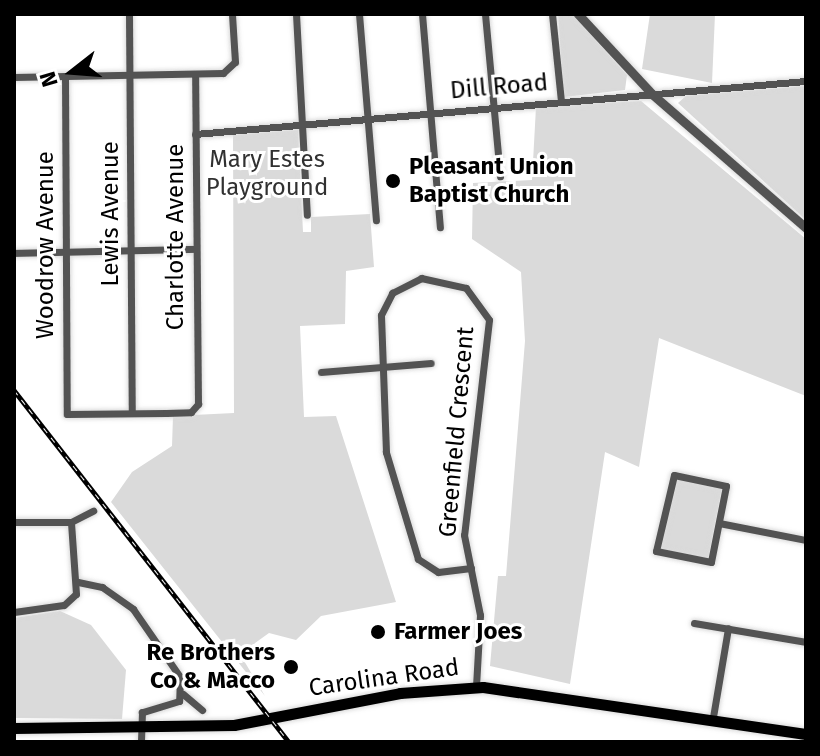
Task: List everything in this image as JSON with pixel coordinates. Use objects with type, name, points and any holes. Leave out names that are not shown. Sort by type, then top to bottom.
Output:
[{"type":"main road","name":"Carolina Road","points":[[14,728],[141,736],[234,725],[476,687],[713,717],[806,734]]},
{"type":"street","name":"Lewis Avenue","points":[[129,14],[132,413]]},
{"type":"street","points":[[14,77],[195,75],[231,69],[232,14]]},
{"type":"street","points":[[296,14],[307,215]]},
{"type":"street","points":[[359,14],[376,220]]},
{"type":"street","points":[[422,14],[440,227]]},
{"type":"street","points":[[485,14],[500,176]]},
{"type":"street","points":[[552,14],[561,101]]},
{"type":"street","points":[[578,14],[652,94],[806,228]]},
{"type":"street","name":"Charlotte Avenue","points":[[132,413],[191,412],[198,400],[195,75]]},
{"type":"street","name":"Woodrow Avenue","points":[[65,76],[67,414],[132,413]]},
{"type":"street","name":"Dill Road","points":[[195,134],[806,81]]},
{"type":"street","points":[[14,253],[196,249]]},
{"type":"street","name":"Greenfield Crescent","points":[[471,568],[438,572],[414,553],[386,452],[380,370],[384,305],[406,283],[435,278],[466,288],[483,304],[490,328],[465,523],[480,615],[476,687]]},
{"type":"street","points":[[321,372],[380,370],[431,363]]},
{"type":"street","points":[[671,475],[725,484],[719,523],[711,562],[657,554],[671,475]]},
{"type":"street","points":[[14,522],[71,522],[93,511]]},
{"type":"street","points":[[14,612],[57,606],[73,599],[78,582],[71,522]]},
{"type":"street","points":[[719,523],[806,540]]},
{"type":"street","points":[[78,582],[114,593],[143,619],[173,662],[183,694],[202,710]]},
{"type":"street","points":[[694,623],[806,642]]},
{"type":"street","points":[[713,717],[728,628]]},
{"type":"street","points":[[141,736],[143,711],[175,705],[183,694]]},
{"type":"green space","points":[[558,14],[572,14],[627,75],[625,90],[564,97]]},
{"type":"green space","points":[[650,14],[715,14],[712,83],[642,69]]},
{"type":"green space","points":[[806,86],[806,220],[678,103],[686,96]]},
{"type":"green space","points":[[641,101],[806,239],[806,396],[659,338],[639,467],[605,452],[570,684],[490,666],[498,576],[506,576],[525,341],[521,272],[472,239],[473,183],[532,180],[536,107]]},
{"type":"green space","name":"Mary Estes Playground","points":[[298,130],[303,232],[311,232],[311,217],[370,214],[374,267],[346,271],[345,324],[300,326],[304,417],[336,416],[396,602],[321,616],[296,640],[269,633],[240,654],[265,696],[111,502],[132,472],[172,446],[173,416],[234,413],[233,135]]},
{"type":"green space","points":[[672,477],[722,487],[708,560],[658,551]]},
{"type":"green space","points":[[60,611],[91,625],[126,670],[122,719],[14,718],[14,618]]},
{"type":"railway","points":[[14,390],[289,742]]},
{"type":"place","name":"Pleasant Union Baptist Church","points":[[393,181]]},
{"type":"place","name":"Farmer Joes","points":[[378,632]]},
{"type":"place","name":"Re Brothers Co & Macco","points":[[291,667]]}]
